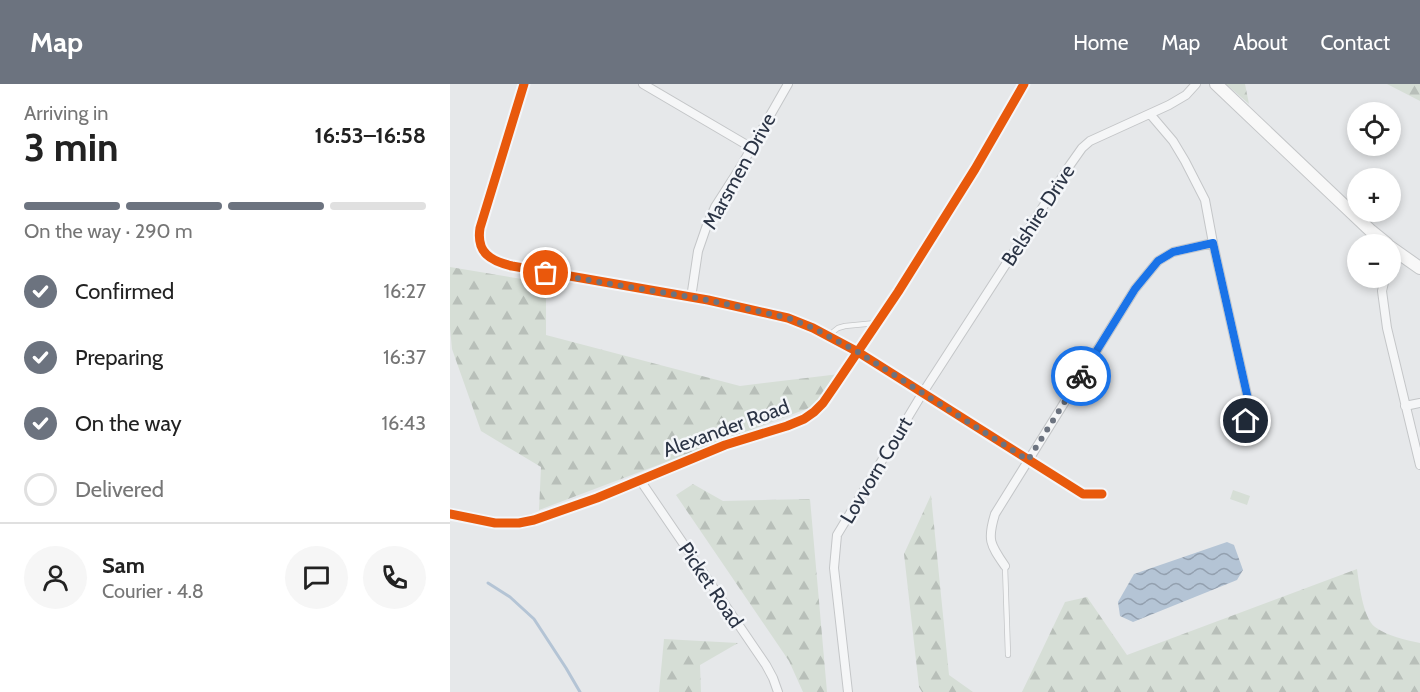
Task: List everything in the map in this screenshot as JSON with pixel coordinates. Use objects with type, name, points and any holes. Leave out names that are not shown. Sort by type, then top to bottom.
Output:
[{"type":"main road","points":[[1216,84],[1375,234]]},
{"type":"main road","points":[[1401,254],[1420,268]]},
{"type":"street","points":[[524,84],[480,228],[480,242],[486,255],[495,262],[788,318],[858,352],[1083,494],[1102,494]]},
{"type":"street","points":[[643,84],[752,148]]},
{"type":"street","name":"Marsmen Drive","points":[[691,298],[698,251],[706,225],[789,84]]},
{"type":"street","name":"Alexander Road","points":[[450,514],[495,523],[526,522],[597,498],[725,446],[787,426],[814,412],[823,403],[877,323],[975,169],[1024,84]]},
{"type":"street","name":"Belshire Drive","points":[[922,394],[1082,148],[1090,141],[1186,95],[1196,84]]},
{"type":"street","points":[[1150,114],[1173,141],[1205,200],[1250,408],[1242,435]]},
{"type":"street","points":[[1005,566],[991,546],[990,531],[995,514],[1135,289],[1158,261],[1173,252],[1213,243]]},
{"type":"street","points":[[1383,288],[1387,328],[1420,465]]},
{"type":"street","name":"Lovvorn Court","points":[[848,692],[834,568],[837,535],[922,394]]},
{"type":"street","points":[[1405,406],[1420,403]]},
{"type":"street","name":"Picket Road","points":[[640,480],[766,665],[778,692]]},
{"type":"lane","points":[[828,336],[838,328],[845,326],[877,323]]},
{"type":"lane","points":[[1005,566],[1008,656]]},
{"type":"green space","points":[[1226,84],[1245,84],[1249,104]]},
{"type":"green space","points":[[1387,84],[1420,84],[1420,101]]},
{"type":"green space","points":[[450,267],[546,283],[546,335],[740,386],[848,373],[809,408],[539,510],[541,467],[481,431],[452,349]]},
{"type":"green space","points":[[693,484],[723,501],[810,499],[827,692],[803,692],[789,661],[676,495]]},
{"type":"green space","points":[[1233,490],[1250,496],[1247,505],[1230,499]]},
{"type":"green space","points":[[931,495],[949,675],[973,692],[922,692],[919,687],[904,554]]},
{"type":"green space","points":[[1357,569],[1362,600],[1367,616],[1375,627],[1391,635],[1420,643],[1420,692],[1022,692],[1065,602],[1087,597],[1127,655]]},
{"type":"green space","points":[[664,639],[738,643],[700,665],[701,692],[659,692]]},
{"type":"water","points":[[1227,542],[1234,545],[1243,570],[1237,580],[1133,622],[1120,616],[1118,602],[1134,574]]},
{"type":"waterway","points":[[488,583],[510,597],[534,619],[580,692]]},
{"type":"cycle path","points":[[524,84],[480,228],[480,244],[492,258],[512,266],[708,300],[788,318],[813,328],[858,352],[1083,494],[1102,494]]},
{"type":"cycle path","points":[[450,514],[495,523],[519,523],[534,520],[597,498],[725,445],[787,426],[814,412],[823,403],[898,292],[975,169],[1024,84]]},
{"type":"way so far","points":[[546,273],[708,300],[788,318],[813,328],[858,352],[1028,460],[1081,376]]},
{"type":"route","points":[[1081,376],[1135,289],[1158,261],[1173,252],[1213,243],[1250,408],[1246,421]]}]
